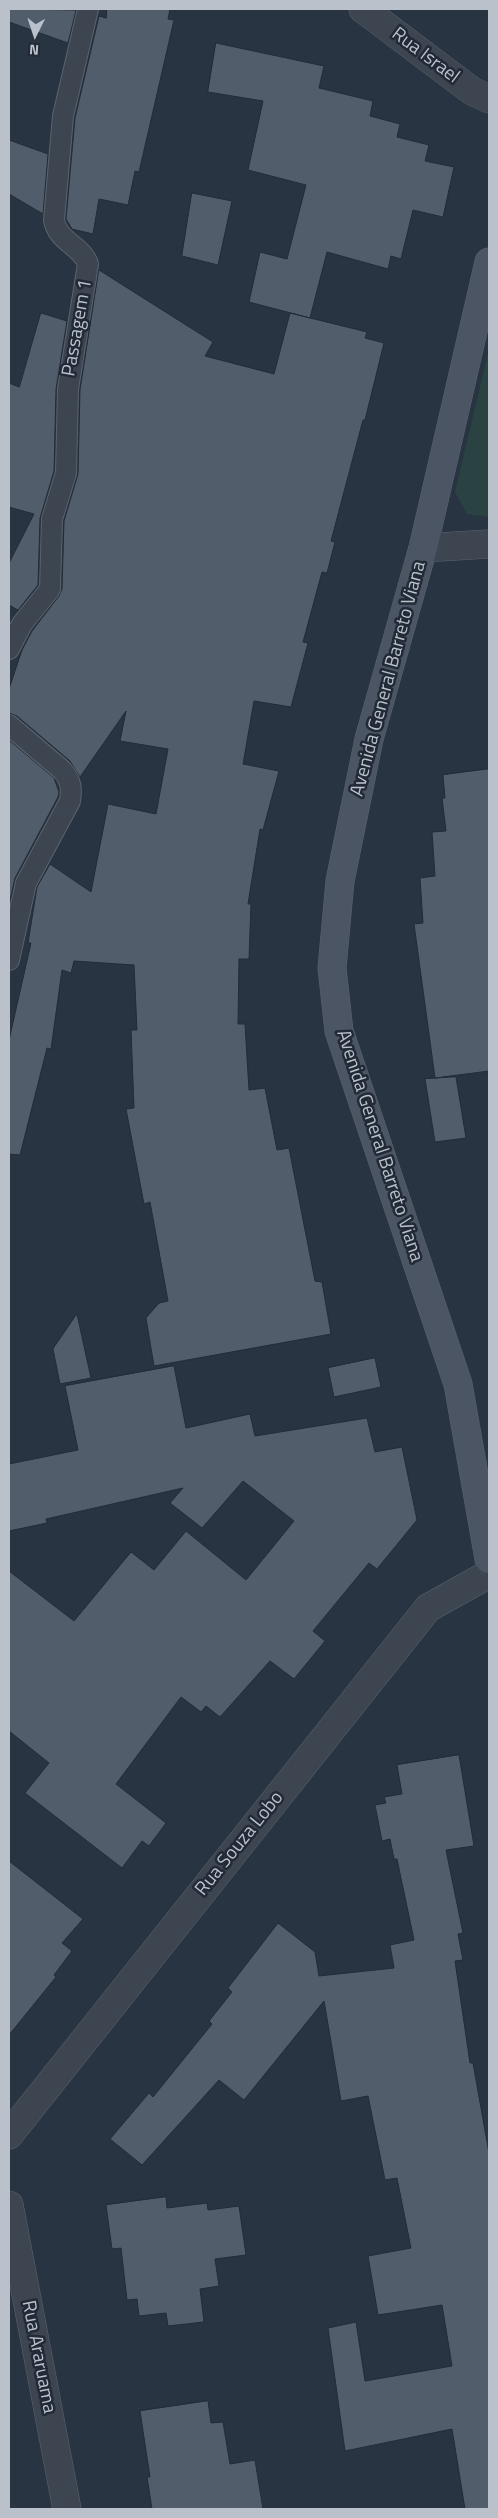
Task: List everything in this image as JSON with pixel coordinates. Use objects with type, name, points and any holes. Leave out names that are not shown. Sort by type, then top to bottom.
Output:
[{"type":"street","name":"Rua Israel","points":[[363,9],[472,91],[489,99]]},
{"type":"street","name":"Avenida General Barreto Viana","points":[[489,262],[423,548],[369,738],[340,881],[332,968],[339,1030],[458,1384],[489,1559]]},
{"type":"street","points":[[423,548],[489,544]]},
{"type":"street","name":"Rua Souza Lobo","points":[[9,2134],[428,1608],[489,1574]]},
{"type":"street","name":"Rua Araruama","points":[[9,2205],[66,2509]]},
{"type":"lane","name":"Passagem 1","points":[[9,649],[22,624],[50,589],[52,519],[66,473],[68,389],[88,264],[83,255],[60,235],[54,220],[63,116],[88,9]]},
{"type":"lane","points":[[9,725],[62,770],[68,777],[72,789],[70,801],[26,883],[9,960]]},
{"type":"green space","points":[[489,349],[489,517],[467,514],[455,492]]},
{"type":"building","points":[[9,9],[76,10],[68,43],[9,22]]},
{"type":"building","points":[[107,9],[170,9],[168,19],[174,20],[139,172],[135,171],[128,205],[99,199],[93,234],[72,229],[66,219],[75,118],[99,16],[106,18]]},
{"type":"building","points":[[216,43],[324,66],[319,88],[373,101],[370,116],[400,124],[397,137],[429,145],[425,161],[454,167],[443,217],[413,210],[401,259],[391,256],[388,269],[327,252],[310,318],[249,302],[260,252],[287,259],[306,185],[248,170],[263,101],[208,92]]},
{"type":"building","points":[[9,140],[48,154],[43,214],[9,194]]},
{"type":"building","points":[[192,193],[232,201],[218,265],[182,256]]},
{"type":"building","points":[[99,270],[213,342],[205,356],[274,374],[290,313],[367,332],[365,338],[384,343],[365,420],[363,420],[331,541],[335,542],[327,573],[322,572],[303,642],[308,643],[291,707],[254,701],[243,764],[279,771],[263,830],[260,829],[248,904],[251,904],[249,959],[239,959],[238,1024],[245,1024],[249,1090],[265,1088],[277,1150],[289,1148],[315,1281],[322,1282],[331,1334],[154,1366],[146,1318],[159,1303],[168,1301],[150,1202],[144,1204],[126,1109],[134,1108],[131,1030],[137,1030],[134,965],[74,961],[71,973],[62,970],[51,1049],[47,1048],[20,1155],[9,1154],[9,1040],[31,943],[28,943],[37,887],[50,864],[91,892],[108,804],[156,814],[168,749],[120,741],[126,711],[80,777],[70,761],[17,716],[9,713],[9,689],[22,650],[32,631],[59,596],[62,589],[64,521],[78,474],[80,390]]},
{"type":"building","points":[[41,313],[67,321],[56,389],[54,471],[40,518],[38,585],[18,610],[9,605],[9,563],[34,514],[9,507],[9,383],[19,387]]},
{"type":"building","points":[[9,740],[54,778],[59,792],[15,878],[11,896],[9,896]]},
{"type":"building","points":[[489,769],[489,1071],[435,1078],[414,924],[423,923],[420,878],[435,876],[432,832],[446,831],[442,798],[445,798],[443,775]]},
{"type":"building","points":[[456,1077],[466,1138],[435,1142],[425,1079]]},
{"type":"building","points":[[77,1314],[91,1378],[60,1384],[53,1349]]},
{"type":"building","points":[[375,1358],[381,1387],[334,1397],[328,1368]]},
{"type":"building","points":[[174,1366],[186,1428],[250,1414],[255,1436],[367,1418],[375,1452],[402,1447],[417,1520],[377,1569],[369,1563],[313,1631],[325,1641],[294,1679],[270,1661],[220,1717],[206,1706],[201,1712],[181,1697],[116,1784],[166,1823],[149,1846],[142,1841],[122,1868],[25,1793],[49,1763],[9,1731],[9,1571],[74,1621],[131,1552],[154,1570],[186,1531],[246,1580],[294,1521],[243,1481],[202,1528],[170,1503],[183,1488],[46,1519],[47,1523],[9,1531],[9,1464],[78,1450],[65,1386]]},
{"type":"building","points":[[459,1755],[474,1846],[446,1850],[463,1933],[458,1934],[463,1960],[455,1961],[470,2063],[473,2063],[489,2153],[489,2509],[465,2509],[452,2429],[345,2451],[328,2328],[356,2322],[365,2381],[452,2366],[442,2305],[378,2315],[368,2256],[411,2248],[397,2178],[385,2180],[368,2096],[341,2101],[324,2001],[244,2100],[219,2080],[142,2165],[110,2139],[149,2093],[153,2097],[212,2024],[209,2021],[232,1992],[228,1988],[278,1923],[315,1952],[319,1976],[394,1968],[390,1945],[414,1940],[397,1859],[394,1859],[390,1839],[382,1841],[375,1805],[386,1803],[384,1797],[402,1794],[397,1765]]},
{"type":"building","points":[[9,1861],[83,1919],[62,1943],[72,1951],[54,1975],[56,1977],[9,2035]]},
{"type":"building","points":[[166,2197],[167,2208],[207,2203],[208,2210],[239,2206],[246,2255],[215,2259],[219,2286],[200,2289],[204,2322],[168,2326],[166,2313],[139,2316],[137,2299],[127,2300],[121,2248],[112,2249],[106,2205]]},
{"type":"building","points":[[208,2401],[211,2423],[223,2422],[230,2464],[255,2460],[263,2509],[152,2509],[147,2477],[150,2477],[140,2411]]}]
